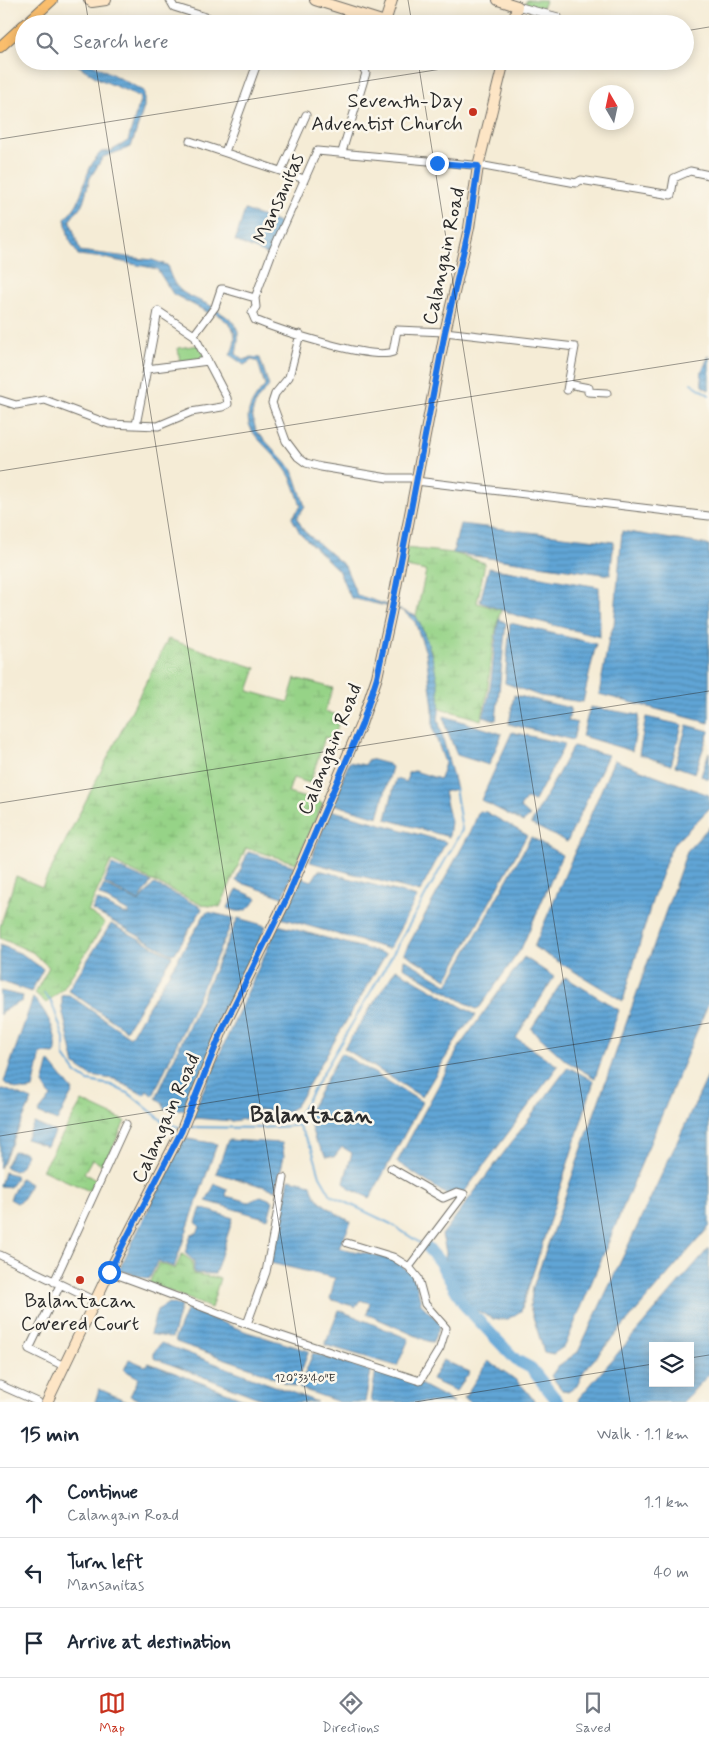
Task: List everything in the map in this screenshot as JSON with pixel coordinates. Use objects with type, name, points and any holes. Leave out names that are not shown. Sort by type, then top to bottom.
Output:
[{"type":"main road","points":[[35,15],[52,0]]},
{"type":"main road","points":[[0,47],[15,34]]},
{"type":"street","points":[[89,0],[92,2],[106,0]]},
{"type":"street","points":[[170,0],[174,7],[199,15]]},
{"type":"street","points":[[314,0],[362,15]]},
{"type":"street","points":[[387,15],[392,0]]},
{"type":"street","points":[[501,0],[551,15]]},
{"type":"street","points":[[515,15],[517,6]]},
{"type":"street","points":[[225,152],[255,70]]},
{"type":"street","points":[[342,152],[366,73],[364,70]]},
{"type":"street","name":"Calangain Road","points":[[46,1402],[109,1272],[181,1132],[224,1026],[286,900],[362,724],[377,677],[392,609],[445,332],[469,228],[478,166],[502,70]]},
{"type":"street","points":[[281,171],[306,115]]},
{"type":"street","points":[[190,141],[304,179]]},
{"type":"street","name":"Mansanitas","points":[[255,298],[271,255],[317,151],[478,166],[576,183],[582,180],[671,194],[674,178],[690,171],[709,175]]},
{"type":"street","points":[[194,335],[212,310],[221,290],[255,298],[256,307],[252,313],[255,320],[337,346],[388,354],[393,352],[397,330],[445,332],[576,347],[568,387],[588,388],[588,392],[607,393]]},
{"type":"street","points":[[0,400],[16,405],[50,401],[109,424],[136,425],[165,425],[191,412],[222,407],[228,404],[227,398],[194,335],[158,311],[136,425]]},
{"type":"street","points":[[300,334],[288,377],[275,394],[272,403],[286,441],[298,457],[306,463],[321,468],[388,478],[709,516]]},
{"type":"street","points":[[147,369],[208,361]]},
{"type":"street","points":[[64,1366],[29,1349],[126,1124]]},
{"type":"street","points":[[391,1168],[443,1198],[457,1192],[464,1194],[409,1267]]},
{"type":"street","points":[[247,1324],[266,1272],[284,1178]]},
{"type":"street","points":[[109,1272],[155,1287],[196,1306],[247,1324],[420,1381],[440,1348],[446,1328],[425,1304],[418,1278],[409,1267],[393,1257],[347,1243]]},
{"type":"street","points":[[0,1255],[95,1301]]},
{"type":"street","points":[[0,1385],[38,1402]]},
{"type":"green space","points":[[527,0],[546,0],[540,11],[525,3]]},
{"type":"green space","points":[[199,345],[207,360],[180,363],[178,348]]},
{"type":"green space","points":[[405,548],[453,553],[485,563],[477,603],[501,610],[494,638],[485,706],[481,720],[440,708],[431,652],[416,616],[426,571],[401,566]]},
{"type":"green space","points":[[168,639],[256,668],[248,691],[288,702],[295,678],[333,688],[325,711],[340,716],[334,740],[325,737],[310,783],[293,778],[288,793],[323,803],[296,863],[246,848],[220,907],[202,905],[111,861],[88,911],[105,923],[63,989],[46,1003],[35,993],[49,967],[32,952],[0,938],[0,927],[16,876],[42,887]]},
{"type":"green space","points":[[82,1101],[125,1121],[104,1166],[92,1159],[84,1173],[97,1180],[92,1192],[42,1170]]},
{"type":"green space","points":[[182,1254],[192,1261],[193,1274],[220,1278],[211,1308],[149,1283],[159,1263],[175,1269]]},
{"type":"water","points":[[85,70],[104,70],[144,91],[144,107],[131,147],[103,157],[90,178],[83,203],[70,220],[80,251],[152,260],[167,265],[170,275],[178,288],[189,296],[213,307],[209,313],[173,294],[157,269],[104,258],[78,255],[69,239],[65,219],[78,202],[96,157],[101,152],[111,151],[128,141],[141,97],[99,79]]},
{"type":"water","points":[[245,210],[282,224],[269,255],[235,241]]},
{"type":"water","points":[[215,309],[233,322],[236,327],[238,345],[236,354],[244,360],[251,357],[260,358],[269,386],[256,401],[252,414],[256,431],[293,470],[305,506],[297,518],[304,531],[345,566],[357,595],[390,607],[351,598],[338,570],[300,533],[292,518],[301,506],[292,480],[279,461],[253,432],[249,423],[249,413],[254,401],[265,386],[258,362],[252,360],[244,365],[230,355],[235,335],[230,325],[213,312]]},
{"type":"water","points":[[709,355],[709,390],[702,386],[701,374]]},
{"type":"water","points":[[460,524],[614,542],[610,575],[453,553]]},
{"type":"water","points":[[622,531],[709,545],[709,723],[599,694],[609,638],[614,625]]},
{"type":"water","points":[[489,568],[599,587],[600,637],[518,616],[480,602]]},
{"type":"water","points":[[393,607],[416,616],[431,652],[439,694],[438,719],[456,789],[444,792],[451,822],[449,837],[386,819],[396,779],[407,782],[408,773],[414,771],[440,779],[445,763],[433,729],[433,708],[426,653],[415,622],[403,611]]},
{"type":"water","points":[[499,619],[506,623],[496,720],[483,717],[491,681]]},
{"type":"water","points":[[510,623],[596,644],[583,702],[540,696],[505,683]]},
{"type":"water","points":[[514,695],[571,708],[568,721],[577,723],[573,740],[509,724]]},
{"type":"water","points":[[590,707],[639,715],[632,751],[582,736]]},
{"type":"water","points":[[444,716],[502,734],[489,765],[457,755],[446,728]]},
{"type":"water","points":[[646,717],[682,725],[671,765],[639,754]]},
{"type":"water","points":[[687,725],[709,731],[695,773],[675,766]]},
{"type":"water","points":[[512,732],[565,744],[535,801],[526,799],[520,807],[530,816],[523,822],[481,800]]},
{"type":"water","points":[[573,746],[608,755],[567,842],[531,824]]},
{"type":"water","points":[[709,752],[709,779],[701,776]]},
{"type":"water","points":[[369,759],[388,764],[392,767],[378,817],[333,804],[349,762],[365,765]]},
{"type":"water","points":[[614,760],[709,795],[709,809],[673,845],[668,856],[653,898],[623,1001],[534,947]]},
{"type":"water","points":[[330,810],[446,842],[420,892],[310,862]]},
{"type":"water","points":[[479,811],[486,812],[527,835],[447,979],[404,953],[471,831]]},
{"type":"water","points":[[709,827],[709,1002],[565,1346],[553,1354],[544,1352],[530,1307],[533,1287],[687,851]]},
{"type":"water","points":[[531,837],[562,855],[521,949],[480,1007],[476,1009],[403,967],[404,959],[448,985]]},
{"type":"water","points":[[248,852],[295,866],[283,897],[236,881]]},
{"type":"water","points":[[112,865],[151,882],[139,901],[104,883]]},
{"type":"water","points":[[319,870],[417,897],[389,949],[281,918],[300,877],[312,881]]},
{"type":"water","points":[[154,884],[202,909],[175,953],[171,954],[92,910],[97,900],[124,914],[129,914],[129,912],[99,895],[104,885],[139,902]]},
{"type":"water","points":[[239,890],[257,898],[248,909],[238,911],[228,908],[236,891]]},
{"type":"water","points":[[208,912],[234,918],[153,1096],[147,1091],[144,1095],[114,1079],[91,1076],[75,1065],[62,1009],[62,995],[69,995],[130,1037]]},
{"type":"water","points":[[238,918],[266,926],[186,1110],[165,1109],[162,1102],[156,1098]]},
{"type":"water","points":[[111,924],[172,956],[126,1030],[68,990]]},
{"type":"water","points":[[278,925],[386,954],[296,1106],[286,1112],[249,1109],[245,1119],[232,1121],[194,1118],[192,1115]]},
{"type":"water","points":[[0,945],[22,954],[43,969],[31,992],[0,981]]},
{"type":"water","points":[[524,957],[554,977],[516,1038],[558,1066],[465,1191],[447,1195],[397,1162],[461,1044]]},
{"type":"water","points":[[396,969],[476,1015],[461,1032],[422,1097],[344,1048]]},
{"type":"water","points":[[565,977],[619,1010],[595,1078],[566,1061],[531,1029]]},
{"type":"water","points":[[0,991],[23,996],[22,1001],[2,1011],[0,1015]]},
{"type":"water","points":[[33,998],[51,1024],[56,1040],[56,1048],[55,1054],[41,1053],[33,1089],[22,1090],[4,1082]]},
{"type":"water","points":[[341,1053],[422,1102],[370,1198],[350,1189],[344,1182],[352,1153],[342,1147],[334,1157],[326,1156],[315,1140],[307,1114]]},
{"type":"water","points":[[49,1061],[73,1091],[57,1121],[38,1113],[51,1097],[43,1084]]},
{"type":"water","points":[[568,1067],[594,1081],[521,1311],[508,1319],[493,1319],[474,1309],[445,1262],[446,1252],[442,1235]]},
{"type":"water","points":[[709,1074],[709,1227],[584,1371],[577,1386],[568,1392],[563,1391],[551,1376],[558,1366],[578,1352]]},
{"type":"water","points":[[4,1089],[32,1100],[0,1168],[0,1091]]},
{"type":"water","points":[[34,1123],[55,1132],[47,1146],[26,1139]]},
{"type":"water","points":[[183,1138],[217,1144],[174,1267],[158,1261],[149,1279],[119,1270]]},
{"type":"water","points":[[228,1140],[282,1143],[284,1156],[276,1190],[216,1173]]},
{"type":"water","points":[[13,1151],[27,1154],[19,1169],[15,1171],[5,1167]]},
{"type":"water","points":[[4,1172],[15,1175],[16,1178],[10,1187],[0,1186]]},
{"type":"water","points":[[20,1178],[30,1184],[23,1199],[17,1203],[10,1199]]},
{"type":"water","points":[[289,1179],[311,1184],[321,1202],[351,1222],[339,1248],[394,1259],[415,1277],[421,1304],[441,1324],[432,1343],[367,1314],[370,1303],[360,1300],[356,1307],[330,1299],[335,1278],[271,1263]]},
{"type":"water","points":[[215,1184],[227,1189],[226,1196],[249,1202],[261,1196],[273,1201],[268,1219],[206,1201]]},
{"type":"water","points":[[201,1208],[233,1218],[215,1274],[194,1273],[194,1261],[185,1253],[191,1234],[197,1233],[200,1227],[196,1222]]},
{"type":"water","points":[[709,1248],[709,1374],[683,1402],[579,1402],[578,1399]]},
{"type":"water","points":[[169,1303],[181,1306],[172,1338],[150,1334],[157,1310]]},
{"type":"water","points":[[187,1309],[247,1332],[309,1351],[295,1387],[249,1367],[176,1342],[175,1338]]},
{"type":"water","points":[[339,1310],[409,1339],[397,1366],[325,1345]]},
{"type":"water","points":[[161,1343],[317,1402],[269,1402],[154,1358],[154,1352]]},
{"type":"water","points":[[313,1353],[371,1371],[365,1402],[339,1402],[299,1388]]},
{"type":"water","points":[[129,1359],[145,1366],[149,1363],[252,1402],[144,1402],[130,1396],[139,1378],[124,1370]]},
{"type":"water","points":[[443,1360],[470,1372],[456,1391],[432,1380]]},
{"type":"water","points":[[488,1361],[519,1383],[535,1402],[471,1402],[464,1398]]},
{"type":"water","points":[[376,1369],[418,1383],[454,1402],[371,1402]]},
{"type":"water","points":[[99,1389],[127,1401],[129,1402],[95,1402]]},
{"type":"waterway","points":[[691,383],[709,395]]},
{"type":"waterway","points":[[423,1245],[391,1224],[331,1195],[320,1176],[312,1149],[298,1125],[292,1126],[390,959],[462,830],[455,788]]},
{"type":"waterway","points":[[44,993],[52,1003],[64,1038],[64,1056],[76,1073],[88,1081],[111,1085],[131,1095],[165,1123],[179,1127]]},
{"type":"waterway","points":[[186,1127],[260,1128],[292,1126]]},
{"type":"waterway","points":[[427,1247],[439,1261],[465,1306],[516,1360],[531,1368],[558,1402]]},
{"type":"place","name":"Seventh-Day Adventist Church","points":[[473,112]]},
{"type":"place","name":"Balantacan Covered Court","points":[[80,1280]]},
{"type":"district","name":"Balantacan","points":[[311,1114]]},
{"type":"route","points":[[109,1272],[181,1132],[224,1026],[286,900],[362,724],[377,677],[445,332],[469,228],[478,166],[437,163]]}]
